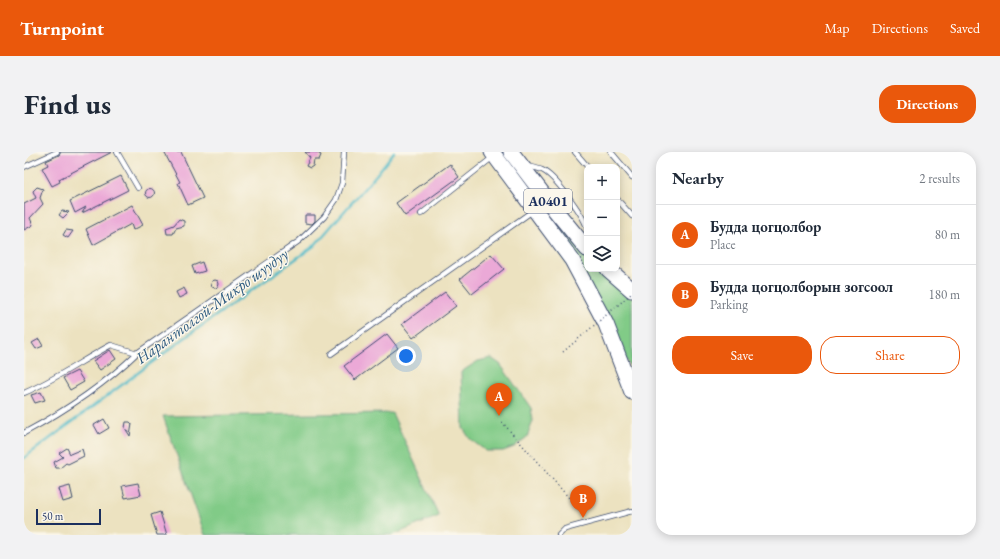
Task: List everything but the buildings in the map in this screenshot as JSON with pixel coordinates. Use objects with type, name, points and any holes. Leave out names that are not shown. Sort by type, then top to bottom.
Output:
[{"type":"highway","name":"A0401","points":[[493,154],[572,260],[596,301],[622,363],[632,392]]},
{"type":"highway","name":"A0401","points":[[515,158],[554,210],[584,245]]},
{"type":"highway","points":[[611,272],[632,290]]},
{"type":"lane","points":[[24,167],[57,152]]},
{"type":"lane","points":[[116,152],[138,188]]},
{"type":"lane","points":[[24,433],[72,406],[114,375],[137,353],[299,241],[324,217],[336,200],[342,183],[344,152]]},
{"type":"lane","points":[[575,152],[585,164]]},
{"type":"lane","points":[[611,152],[632,177]]},
{"type":"lane","points":[[421,214],[493,154]]},
{"type":"lane","points":[[515,158],[542,170],[551,177],[584,219]]},
{"type":"lane","points":[[618,200],[632,216]]},
{"type":"lane","points":[[331,354],[534,209]]},
{"type":"lane","points":[[24,393],[48,383],[78,362],[111,345],[137,353]]},
{"type":"lane","points":[[559,535],[565,529],[632,511]]},
{"type":"path","points":[[563,352],[632,293]]},
{"type":"path","points":[[502,422],[591,522]]},
{"type":"green space","points":[[498,152],[503,152],[569,237],[584,253],[584,272],[602,272],[632,298],[632,365],[629,365]]},
{"type":"green space","points":[[491,358],[500,364],[531,408],[533,421],[527,437],[514,447],[503,451],[486,451],[470,439],[463,428],[461,372],[478,361]]},
{"type":"green space","points":[[392,413],[439,516],[393,535],[205,535],[163,416]]},
{"type":"waterway","name":"Нарантолгой-Микро шуудуу","points":[[24,458],[186,337],[314,246],[394,152]]},
{"type":"place","name":"Будда цогцолбор","points":[[499,416]]},
{"type":"place","name":"Будда цогцолборын зогсоол","points":[[583,518]]}]
